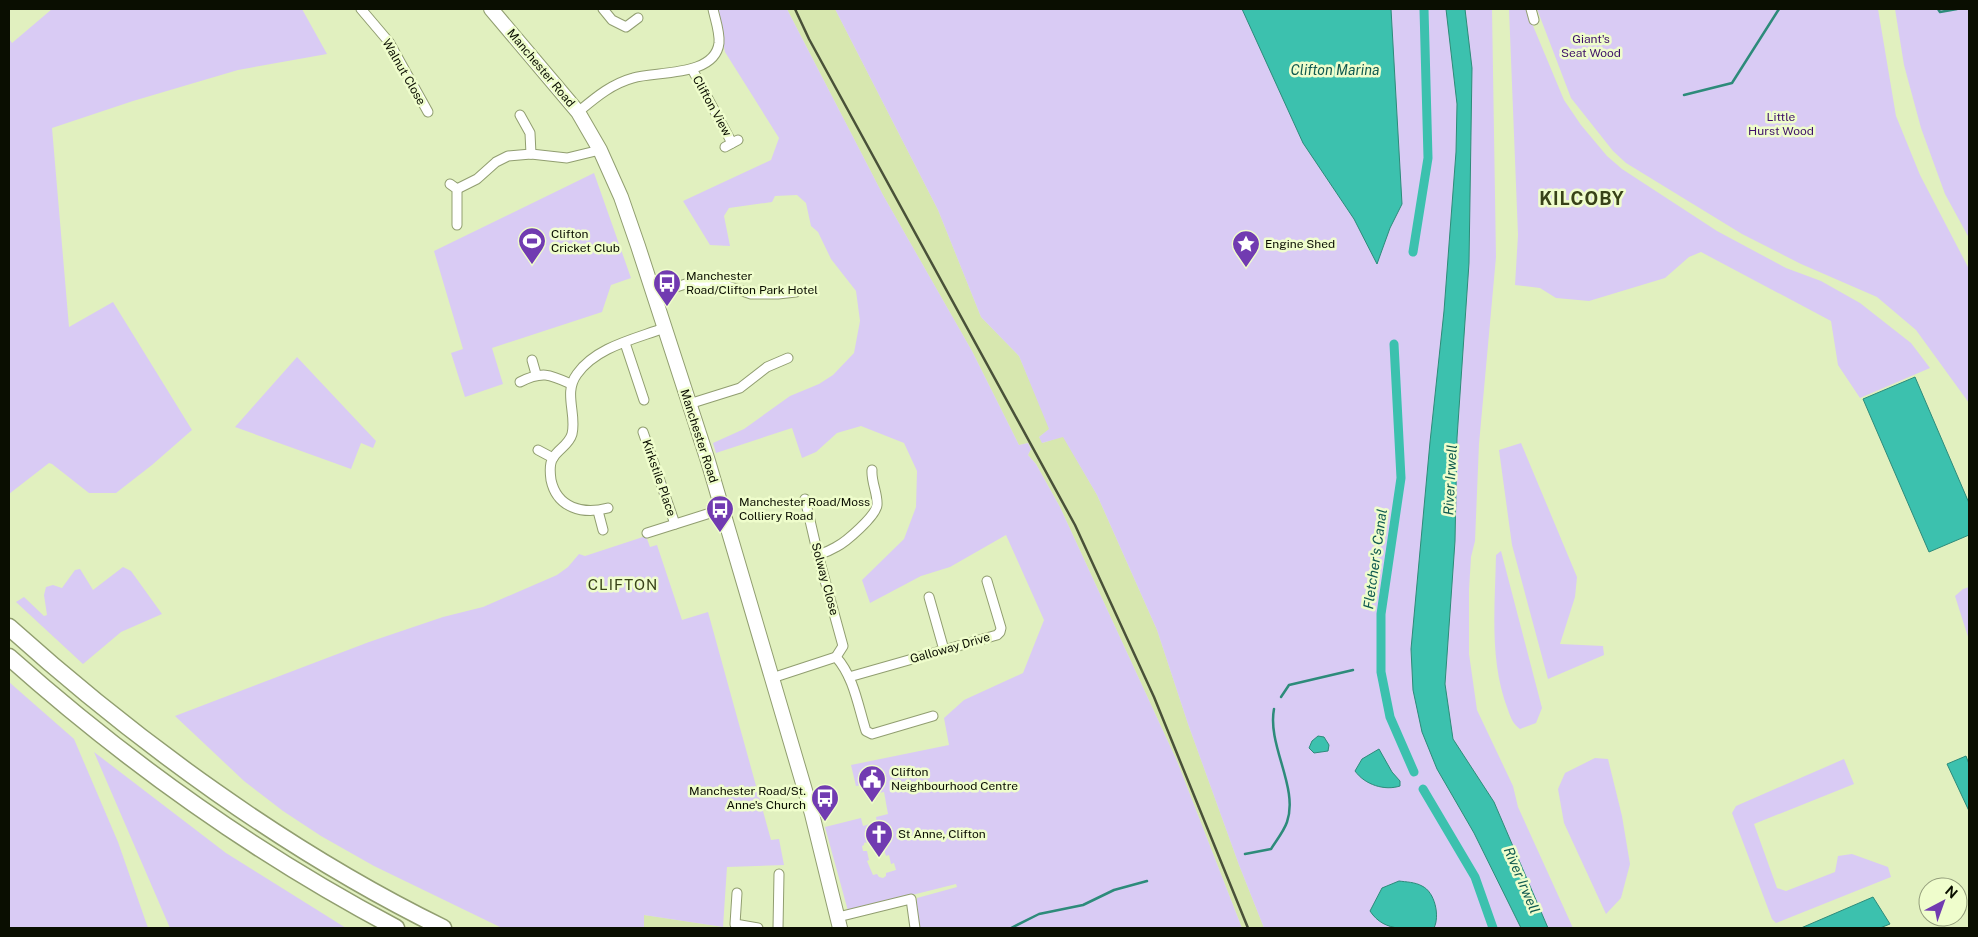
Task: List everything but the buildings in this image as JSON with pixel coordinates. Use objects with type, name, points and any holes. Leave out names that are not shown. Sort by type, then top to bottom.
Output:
[{"type":"highway","points":[[9,627],[71,682],[114,716],[254,818],[364,886],[443,928]]},
{"type":"highway","points":[[9,658],[44,689],[126,754],[221,824],[282,863],[396,928]]},
{"type":"main road","name":"Manchester Road","points":[[491,9],[578,112],[600,150],[621,197],[654,294],[722,509],[817,831],[839,923]]},
{"type":"street","name":"Walnut Close","points":[[361,9],[389,42],[428,112]]},
{"type":"street","points":[[603,9],[612,20],[626,28],[638,18]]},
{"type":"street","points":[[578,112],[604,91],[622,81],[639,76],[692,69],[710,60],[718,46],[719,39],[713,9]]},
{"type":"street","points":[[1531,9],[1534,20]]},
{"type":"street","name":"Clifton View","points":[[692,69],[732,143]]},
{"type":"street","points":[[520,115],[530,133],[531,154]]},
{"type":"street","points":[[457,225],[453,186],[477,179],[502,158],[531,154],[567,158],[600,150]]},
{"type":"street","points":[[654,294],[692,282],[719,283],[751,294],[796,292]]},
{"type":"street","points":[[608,508],[598,511],[579,510],[560,500],[553,489],[550,466],[553,458],[569,441],[572,435],[571,384],[576,375],[590,361],[609,349],[664,328]]},
{"type":"street","points":[[625,343],[636,388],[644,400]]},
{"type":"street","points":[[689,404],[740,388],[767,366],[788,358]]},
{"type":"street","points":[[532,360],[536,374]]},
{"type":"street","points":[[520,382],[536,374],[554,376],[571,384]]},
{"type":"street","name":"Kirkstile Place","points":[[643,432],[675,524]]},
{"type":"street","points":[[538,450],[553,458]]},
{"type":"street","points":[[818,555],[835,548],[848,539],[876,511],[878,504],[871,477],[872,470]]},
{"type":"street","name":"Solway Close","points":[[805,499],[843,646],[836,657]]},
{"type":"street","points":[[647,533],[722,509]]},
{"type":"street","points":[[598,511],[603,530]]},
{"type":"street","name":"Galloway Drive","points":[[849,677],[997,635],[1000,632],[1000,628],[987,581]]},
{"type":"street","points":[[929,597],[944,650]]},
{"type":"street","points":[[772,678],[836,657],[844,666],[849,677],[866,731],[869,734],[933,716]]},
{"type":"street","points":[[778,928],[779,874]]},
{"type":"street","points":[[737,893],[735,924],[758,928]]},
{"type":"street","points":[[839,923],[911,899],[914,928]]},
{"type":"shaded area","points":[[787,9],[835,9],[938,210],[981,317],[1019,356],[1050,429],[1039,437],[1043,443],[1063,436],[1097,495],[1157,630],[1188,724],[1264,928],[1242,928],[1177,761],[1060,507],[1036,464],[1028,455],[1031,449],[1028,443],[1019,445],[972,351],[883,195]]},
{"type":"shaded area","points":[[644,915],[723,927],[734,928],[644,928]]},
{"type":"green space","points":[[52,9],[302,9],[327,54],[238,70],[133,101],[52,128],[69,327],[113,302],[192,430],[116,493],[89,493],[49,463],[9,494],[9,39],[12,43]]},
{"type":"green space","points":[[716,9],[787,9],[883,195],[972,351],[1019,445],[1028,443],[1031,449],[1028,455],[1036,464],[1060,507],[1177,761],[1242,928],[918,928],[916,917],[917,898],[957,887],[956,884],[848,911],[825,827],[861,818],[863,826],[877,822],[876,817],[888,814],[884,792],[872,794],[868,784],[856,786],[851,765],[949,745],[944,718],[964,700],[1023,673],[1044,620],[1006,535],[950,567],[921,576],[870,603],[862,580],[904,539],[916,507],[917,471],[904,443],[861,426],[837,433],[816,452],[802,458],[792,428],[716,453],[713,443],[744,429],[790,396],[819,384],[833,375],[854,353],[860,321],[856,291],[831,259],[818,232],[811,226],[806,203],[797,195],[775,196],[772,202],[729,208],[724,216],[730,246],[710,245],[683,201],[771,160],[779,138],[725,52]],"holes":[[[881,839],[886,856],[889,855],[891,864],[894,863],[896,870],[886,873],[886,876],[883,878],[877,874],[873,875],[867,861],[869,860],[867,851],[863,851],[862,846],[864,843]]]},
{"type":"green space","points":[[835,9],[1446,9],[1457,104],[1456,152],[1444,311],[1411,649],[1413,690],[1437,769],[1474,833],[1521,928],[1264,928],[1188,724],[1157,630],[1097,495],[1063,437],[1042,443],[1039,437],[1049,429],[1019,356],[981,317],[938,210]]},
{"type":"green space","points":[[1465,9],[1492,9],[1496,257],[1479,444],[1475,541],[1471,557],[1469,654],[1477,710],[1513,786],[1518,807],[1573,928],[1548,928],[1494,802],[1453,739],[1445,684],[1455,541],[1457,438],[1469,263],[1472,68]]},
{"type":"green space","points":[[1509,9],[1526,9],[1564,100],[1581,125],[1607,156],[1622,169],[1717,231],[1786,268],[1821,281],[1860,303],[1911,343],[1930,368],[1860,398],[1838,365],[1831,321],[1701,252],[1689,257],[1665,278],[1589,301],[1556,298],[1540,288],[1515,285],[1518,235]]},
{"type":"green space","name":"Little Hurst Wood","points":[[1537,9],[1878,9],[1896,116],[1920,175],[1969,269],[1969,403],[1916,330],[1877,297],[1801,264],[1742,234],[1626,163],[1613,151],[1571,98]]},
{"type":"green space","points":[[1895,9],[1969,9],[1969,238],[1945,194],[1921,128],[1904,65]]},
{"type":"green space","name":"Clifton Cricket Club","points":[[594,173],[631,278],[611,285],[602,312],[492,348],[503,384],[465,397],[451,353],[463,349],[434,251]]},
{"type":"green space","points":[[297,357],[376,441],[373,448],[361,443],[351,469],[235,427]]},
{"type":"green space","points":[[1521,443],[1577,577],[1575,597],[1560,644],[1603,646],[1604,655],[1548,679],[1512,545],[1499,450]]},
{"type":"green space","points":[[646,536],[650,547],[657,545],[682,620],[708,612],[771,840],[779,839],[784,865],[727,867],[723,927],[644,915],[644,928],[502,928],[374,866],[321,836],[283,811],[244,781],[175,716],[369,642],[443,617],[483,607],[557,575],[568,567],[579,554],[585,556]]},
{"type":"green space","points":[[1501,551],[1542,708],[1536,723],[1520,729],[1511,718],[1498,672],[1494,614],[1496,555]]},
{"type":"green space","points":[[123,567],[131,571],[162,614],[121,632],[83,664],[16,602],[24,597],[44,616],[47,615],[44,595],[46,587],[53,585],[62,588],[75,570],[80,569],[93,590]]},
{"type":"green space","points":[[1969,587],[1969,640],[1955,596],[1963,589]]},
{"type":"green space","points":[[9,682],[74,739],[118,842],[148,928],[9,928]]},
{"type":"green space","points":[[94,752],[226,853],[346,928],[170,928]]},
{"type":"green space","points":[[1595,758],[1608,759],[1622,816],[1630,864],[1621,898],[1606,914],[1564,823],[1558,789],[1565,773]]},
{"type":"green space","points":[[1844,759],[1854,784],[1754,824],[1777,888],[1786,891],[1835,872],[1838,856],[1852,854],[1888,867],[1891,877],[1776,923],[1772,919],[1732,813],[1736,806]]},
{"type":"water","name":"Clifton Marina","points":[[1242,9],[1391,9],[1402,204],[1390,228],[1377,264],[1354,219],[1303,143]]},
{"type":"water","name":"River Irwell","points":[[1446,9],[1465,9],[1472,68],[1469,263],[1457,438],[1455,541],[1445,684],[1453,739],[1494,802],[1548,928],[1521,928],[1474,833],[1437,769],[1422,732],[1413,690],[1411,649],[1444,311],[1456,152],[1457,104]]},
{"type":"water","points":[[1915,377],[1969,503],[1969,535],[1929,552],[1863,399]]},
{"type":"water","points":[[1318,736],[1324,737],[1329,745],[1328,751],[1314,753],[1309,748],[1312,741]]},
{"type":"water","points":[[1379,749],[1392,772],[1400,781],[1400,786],[1388,788],[1376,786],[1364,780],[1355,771],[1362,759]]},
{"type":"water","points":[[1966,756],[1969,764],[1969,811],[1947,764]]},
{"type":"water","points":[[1399,881],[1419,885],[1430,893],[1436,911],[1434,928],[1407,929],[1391,926],[1376,918],[1370,911],[1382,888]]},
{"type":"water","points":[[1873,897],[1890,924],[1880,928],[1801,928]]},
{"type":"waterway","points":[[1413,252],[1428,158],[1424,9]]},
{"type":"waterway","points":[[1684,95],[1732,83],[1779,9]]},
{"type":"waterway","points":[[1938,9],[1940,12],[1957,9]]},
{"type":"waterway","name":"Fletcher's Canal","points":[[1394,344],[1401,478],[1381,614],[1381,672],[1390,717],[1414,772]]},
{"type":"waterway","points":[[1281,697],[1289,685],[1353,670]]},
{"type":"waterway","points":[[1245,854],[1271,849],[1287,822],[1290,809],[1289,795],[1275,737],[1274,709]]},
{"type":"waterway","name":"Fletcher's Canal","points":[[1423,789],[1475,877],[1493,928]]},
{"type":"waterway","points":[[1011,928],[1039,914],[1083,905],[1114,890],[1147,881]]},
{"type":"railway","points":[[795,9],[809,39],[1075,525],[1154,697],[1248,928]]},
{"type":"place","name":"Clifton Cricket Club","points":[[532,265]]},
{"type":"place","name":"Engine Shed","points":[[1246,268]]},
{"type":"place","name":"Manchester Road/Clifton Park Hotel","points":[[667,307]]},
{"type":"place","name":"Manchester Road/Moss Colliery Road","points":[[720,533]]},
{"type":"place","name":"Clifton Neighbourhood Centre","points":[[872,803]]},
{"type":"place","name":"Manchester Road/St. Anne's Church","points":[[825,822]]},
{"type":"place","name":"St Anne, Clifton","points":[[879,858]]},
{"type":"district","name":"KILCOBY","points":[[1582,198]]},
{"type":"district","name":"CLIFTON","points":[[623,584]]},
{"type":"park label","name":"Giant's Seat Wood","points":[[1591,46]]}]
